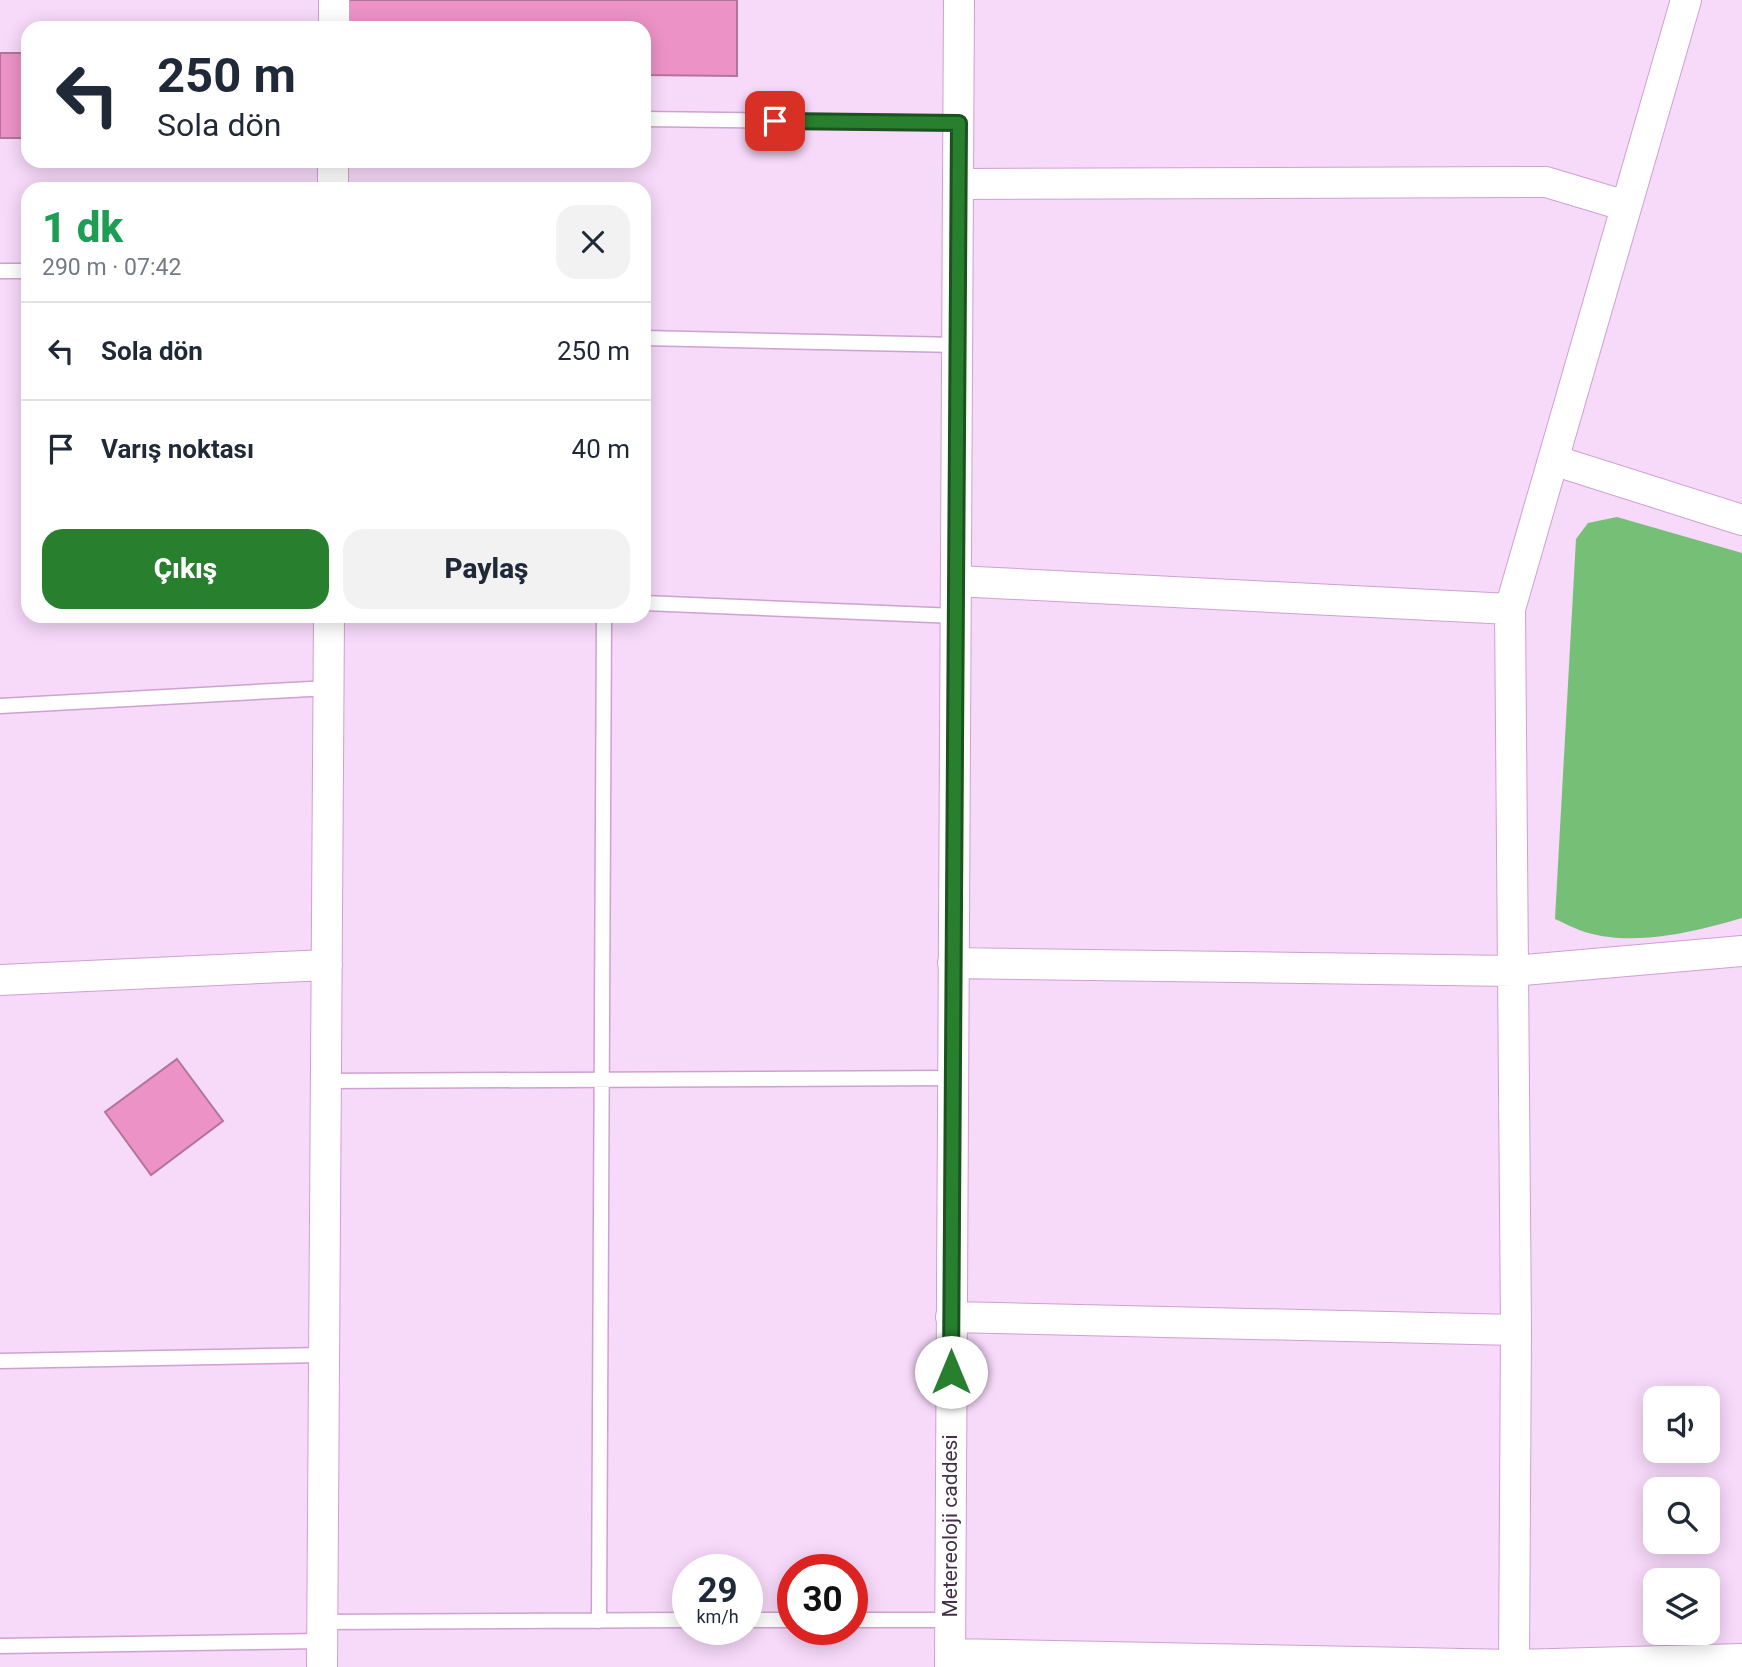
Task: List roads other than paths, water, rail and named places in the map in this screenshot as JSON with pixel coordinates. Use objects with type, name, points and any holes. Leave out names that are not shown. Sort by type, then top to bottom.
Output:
[{"type":"street","points":[[334,0],[334,21]]},
{"type":"street","name":"Metereoloji caddesi","points":[[950,1661],[959,0]]},
{"type":"street","points":[[1514,1666],[1516,1331],[1510,609],[1686,0]]},
{"type":"street","points":[[958,184],[1546,182],[1626,206]]},
{"type":"street","points":[[1553,460],[1742,520]]},
{"type":"street","points":[[956,581],[1510,609]]},
{"type":"street","points":[[322,1643],[330,623]]},
{"type":"street","points":[[953,963],[1513,971],[1742,951]]},
{"type":"street","points":[[0,980],[327,965]]},
{"type":"street","points":[[951,1317],[1516,1331]]},
{"type":"street","points":[[950,1661],[1514,1666],[1742,1659]]},
{"type":"lane","points":[[651,120],[959,123]]},
{"type":"lane","points":[[0,271],[21,271]]},
{"type":"lane","points":[[651,338],[957,345]]},
{"type":"lane","points":[[651,603],[956,617]]},
{"type":"lane","points":[[599,1621],[604,623]]},
{"type":"lane","points":[[0,706],[329,688]]},
{"type":"lane","points":[[326,1081],[953,1078]]},
{"type":"lane","points":[[0,1361],[324,1356]]},
{"type":"lane","points":[[0,1646],[322,1643],[599,1621],[672,1620]]},
{"type":"lane","points":[[868,1620],[949,1620]]}]
